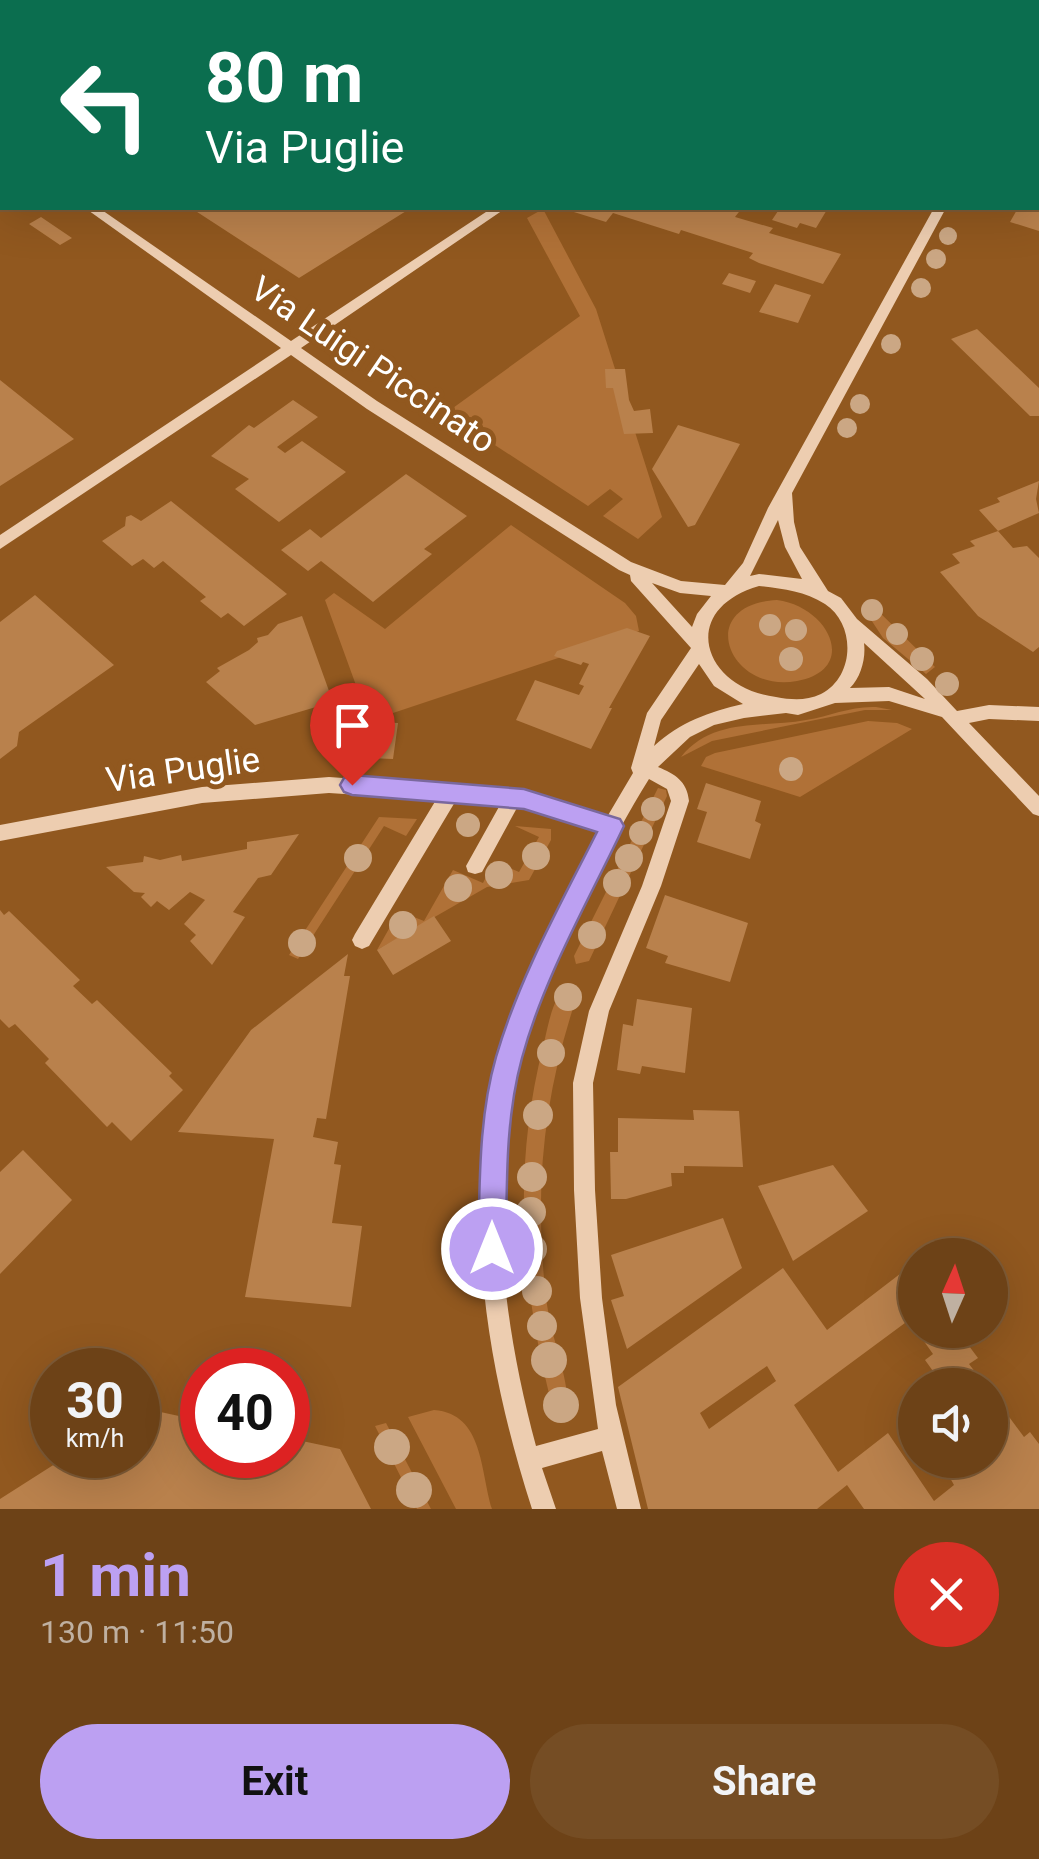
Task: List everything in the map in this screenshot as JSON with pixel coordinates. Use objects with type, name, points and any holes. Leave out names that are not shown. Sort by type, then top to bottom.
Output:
[{"type":"street","name":"Via Luigi Piccinato","points":[[94,210],[293,350],[625,566],[671,610],[700,647]]},
{"type":"street","points":[[0,544],[497,210]]},
{"type":"street","points":[[640,774],[653,718],[700,647],[704,614],[749,566],[939,210]]},
{"type":"street","points":[[788,490],[789,538],[798,562],[822,593],[1039,808]]},
{"type":"street","name":"Via Luigi Piccinato","points":[[625,566],[680,587],[729,590]]},
{"type":"street","points":[[729,590],[776,580],[822,593]]},
{"type":"street","points":[[827,698],[846,684],[857,665],[859,644],[847,615]]},
{"type":"street","points":[[700,647],[713,673],[737,693],[784,706]]},
{"type":"street","points":[[544,1509],[528,1460],[497,1320],[491,1226],[495,1136],[509,1059],[522,1018],[560,926],[640,774],[667,744],[696,724],[733,711],[859,692],[889,694],[923,703],[952,719],[989,712],[1039,714]]},
{"type":"street","points":[[629,1509],[611,1437],[590,1290],[583,1083],[585,1058],[606,990],[657,873],[680,801],[680,791],[674,782],[640,774]]},
{"type":"street","name":"Via Puglie","points":[[0,833],[202,795],[328,785],[513,798],[612,826]]},
{"type":"street","points":[[362,940],[451,792]]},
{"type":"street","points":[[474,866],[513,798]]},
{"type":"street","points":[[528,1460],[611,1437]]},
{"type":"shaded area","points":[[544,210],[596,309],[662,517],[638,539],[603,516],[623,499],[610,489],[588,506],[446,413],[580,316],[527,218]]},
{"type":"shaded area","points":[[511,525],[625,603],[636,616],[639,631],[369,721],[325,600],[334,593],[385,629]]},
{"type":"shaded area","points":[[777,600],[811,614],[830,639],[832,652],[827,665],[816,675],[797,681],[773,681],[753,675],[730,647],[728,631],[735,617],[751,605]]},
{"type":"shaded area","points":[[870,603],[935,667],[926,674],[883,638],[862,606]]},
{"type":"shaded area","points":[[876,707],[892,710],[865,710],[712,741],[681,757],[708,735],[723,730]]},
{"type":"shaded area","points":[[868,721],[897,723],[912,729],[800,797],[701,766],[706,757],[715,753]]},
{"type":"shaded area","points":[[658,788],[666,790],[667,796],[589,961],[576,964],[574,956]]},
{"type":"shaded area","points":[[379,817],[417,819],[406,836],[384,826],[298,959],[289,955]]},
{"type":"shaded area","points":[[515,826],[551,829],[551,840],[529,880],[487,887],[377,950],[399,911],[424,921],[453,870],[483,883],[494,861],[519,872],[539,837]]},
{"type":"shaded area","points":[[569,985],[574,986],[577,996],[552,1089],[541,1184],[545,1291],[568,1406],[566,1415],[561,1416],[553,1409],[534,1318],[524,1228],[524,1183],[533,1093],[543,1047],[555,1004]]},
{"type":"shaded area","points":[[434,1410],[450,1414],[471,1433],[492,1509],[456,1509],[408,1417]]},
{"type":"shaded area","points":[[386,1423],[431,1509],[417,1509],[375,1426]]},
{"type":"building","points":[[194,210],[408,210],[299,278]]},
{"type":"building","points":[[567,210],[740,210],[735,217],[773,228],[769,233],[841,254],[823,284],[759,263],[749,258],[753,253],[681,230],[679,234],[613,213],[606,222]]},
{"type":"building","points":[[779,210],[827,210],[816,228],[800,223],[797,228],[772,220]]},
{"type":"building","points":[[1017,210],[1039,210],[1039,231],[1010,222]]},
{"type":"building","points":[[41,217],[72,238],[60,245],[29,224]]},
{"type":"building","points":[[729,273],[756,281],[750,293],[722,284]]},
{"type":"building","points":[[775,284],[811,295],[798,323],[759,312]]},
{"type":"building","points":[[977,329],[1039,388],[1039,416],[1030,416],[951,339]]},
{"type":"building","points":[[605,369],[625,369],[629,400],[634,411],[650,409],[653,433],[624,434],[613,388],[606,388]]},
{"type":"building","points":[[0,380],[74,439],[0,486]]},
{"type":"building","points":[[293,400],[318,417],[277,447],[285,453],[302,441],[346,472],[279,522],[235,489],[249,479],[211,456],[249,425],[254,428]]},
{"type":"building","points":[[678,425],[740,444],[695,525],[688,527],[652,469]]},
{"type":"building","points":[[406,474],[467,516],[424,549],[432,554],[373,602],[321,561],[308,571],[281,550],[310,529],[321,538]]},
{"type":"building","points":[[1039,481],[1039,513],[998,531],[979,510],[1000,502],[997,498]]},
{"type":"building","points":[[171,501],[287,594],[244,626],[228,613],[221,618],[200,601],[206,597],[163,561],[154,568],[143,559],[132,566],[102,541],[125,526],[126,517],[131,515],[141,521]]},
{"type":"building","points":[[998,531],[1013,548],[1027,546],[1039,558],[1039,647],[1033,652],[978,616],[940,572],[960,563],[952,554],[975,546],[970,541]]},
{"type":"building","points":[[35,595],[114,665],[19,732],[17,746],[0,759],[0,622]]},
{"type":"building","points":[[302,616],[333,702],[255,725],[206,682],[220,671],[217,668],[249,650],[258,642],[257,638],[268,635],[278,624]]},
{"type":"building","points":[[627,628],[650,636],[609,708],[591,749],[516,720],[535,680],[579,695],[584,686],[579,684],[589,664],[554,656],[557,651]]},
{"type":"building","points":[[374,722],[398,723],[393,759],[369,758]]},
{"type":"building","points":[[706,783],[761,801],[755,821],[761,824],[750,859],[697,842],[707,812],[697,809]]},
{"type":"building","points":[[299,834],[271,875],[258,878],[233,912],[245,917],[212,965],[190,941],[196,935],[184,924],[205,900],[190,892],[169,910],[157,901],[151,907],[141,897],[145,893],[134,892],[106,867],[143,862],[144,856],[160,860],[181,855],[182,861],[247,849],[247,842]]},
{"type":"building","points":[[665,895],[748,923],[730,982],[665,963],[668,956],[646,948]]},
{"type":"building","points":[[0,910],[4,915],[9,911],[80,980],[73,986],[92,1004],[97,1000],[172,1073],[169,1076],[183,1090],[131,1141],[112,1122],[107,1127],[45,1063],[49,1059],[15,1024],[9,1028],[0,1019]]},
{"type":"building","points":[[434,916],[451,941],[393,975],[377,950]]},
{"type":"building","points":[[348,954],[344,976],[350,976],[326,1119],[317,1118],[313,1137],[338,1142],[334,1164],[341,1165],[332,1223],[362,1226],[351,1307],[245,1297],[274,1139],[178,1132],[251,1030]]},
{"type":"building","points":[[637,999],[692,1008],[685,1073],[642,1066],[640,1074],[617,1070],[623,1024],[633,1026]]},
{"type":"building","points":[[693,1110],[739,1111],[743,1167],[684,1166],[684,1173],[671,1173],[672,1186],[626,1199],[611,1199],[610,1152],[618,1152],[618,1118],[694,1120]]},
{"type":"building","points":[[23,1150],[72,1200],[0,1274],[0,1172]]},
{"type":"building","points":[[833,1165],[868,1211],[793,1261],[758,1186]]},
{"type":"building","points":[[723,1218],[742,1268],[627,1349],[611,1300],[624,1296],[611,1255]]},
{"type":"building","points":[[783,1268],[827,1330],[898,1275],[898,1328],[794,1405],[838,1472],[888,1433],[898,1448],[898,1478],[918,1478],[934,1501],[954,1485],[950,1478],[1008,1478],[1008,1415],[1024,1437],[1030,1432],[1039,1444],[1039,1509],[864,1509],[847,1485],[817,1509],[648,1509],[618,1387]],"holes":[[[767,1366],[776,1381],[709,1429],[700,1413]]]},
{"type":"building","points":[[929,1348],[970,1348],[978,1358],[969,1364],[972,1368],[931,1368],[925,1360],[933,1354]]},
{"type":"building","points":[[160,1412],[180,1416],[180,1478],[310,1478],[310,1443],[340,1449],[371,1509],[0,1509],[0,1499],[33,1478],[160,1478]]},
{"type":"route","points":[[352,785],[524,799],[612,826],[560,926],[509,1059],[495,1136],[492,1249]]}]
